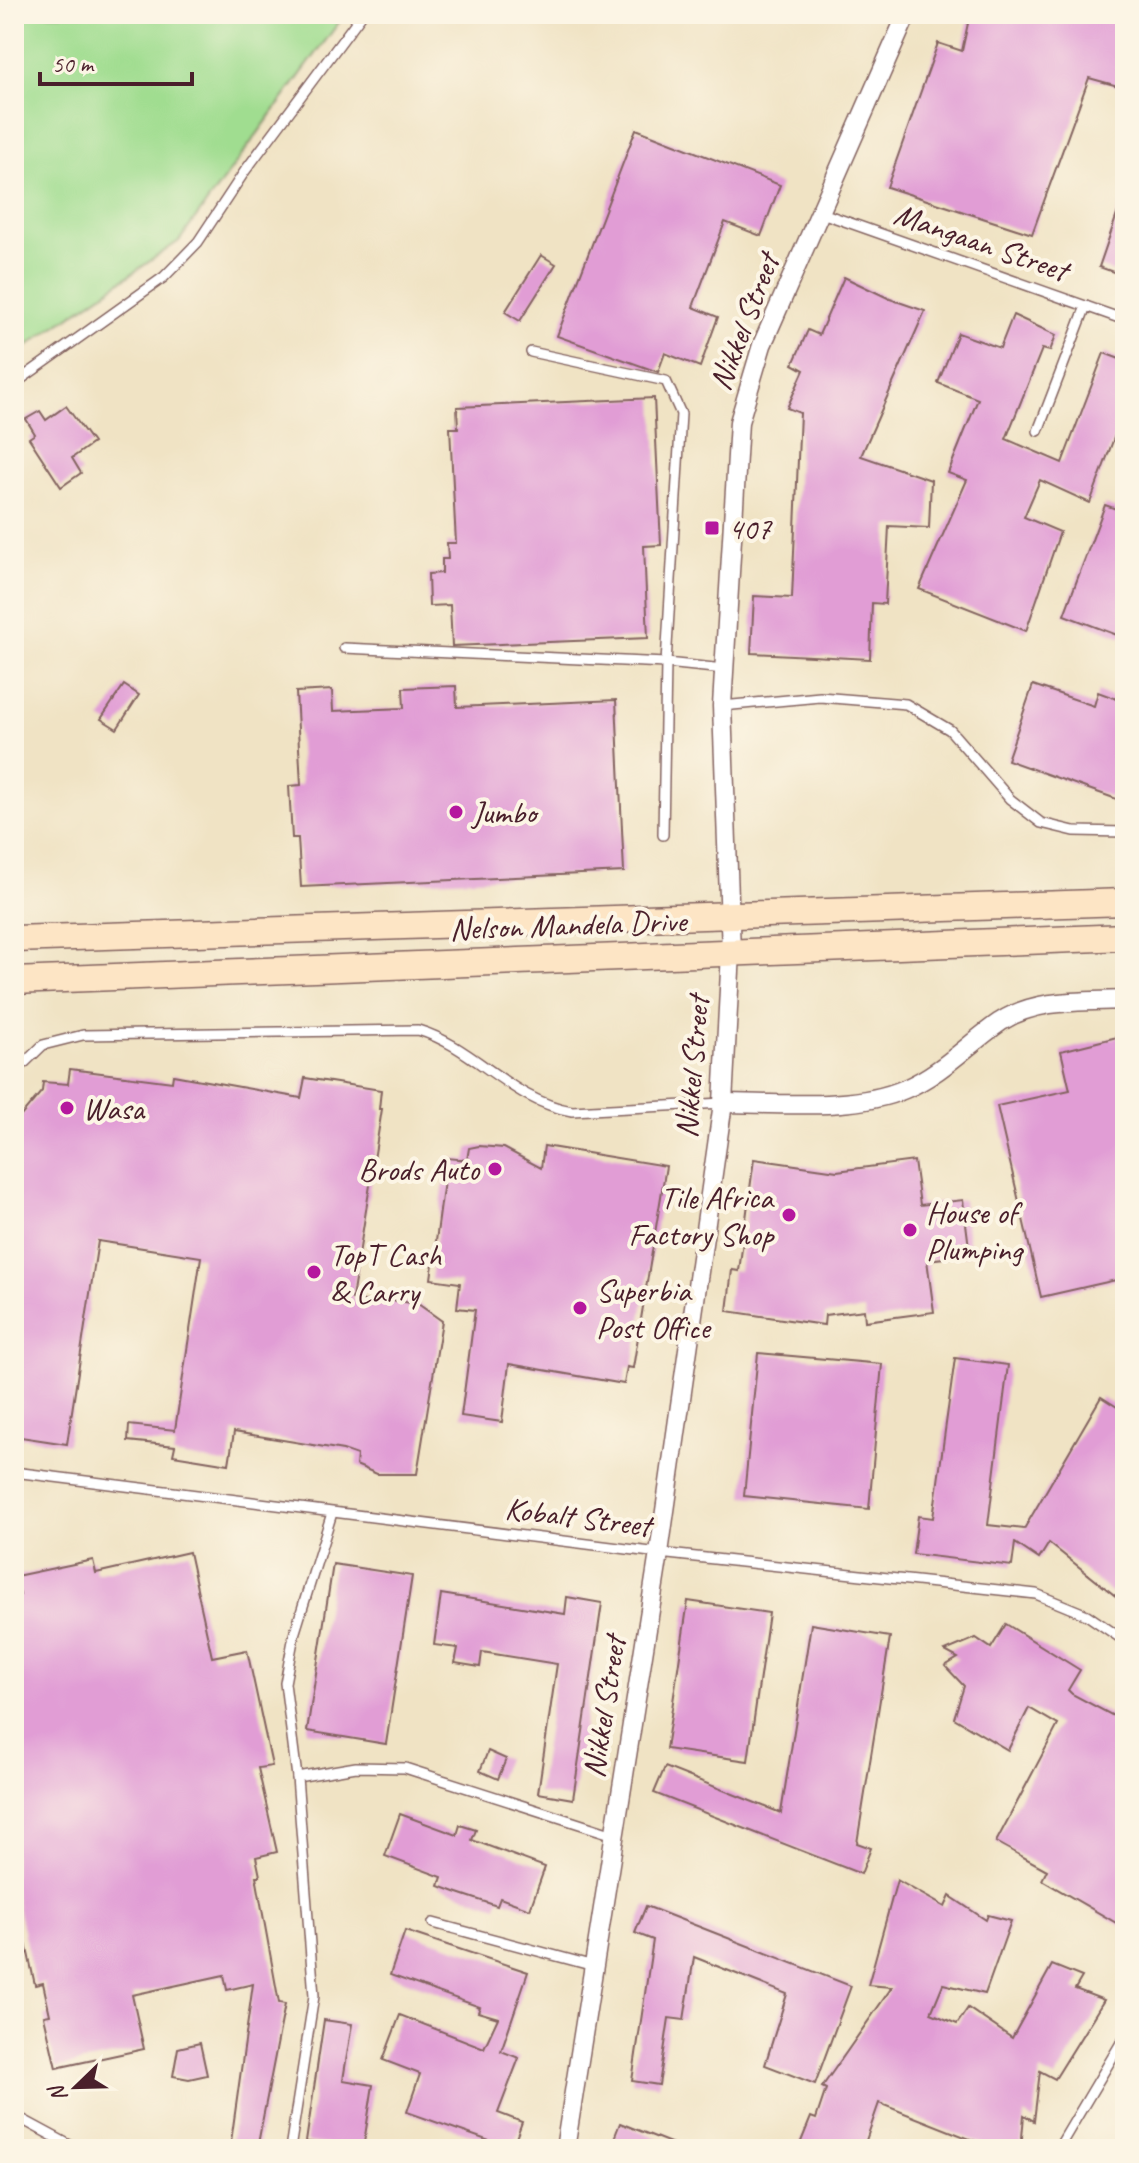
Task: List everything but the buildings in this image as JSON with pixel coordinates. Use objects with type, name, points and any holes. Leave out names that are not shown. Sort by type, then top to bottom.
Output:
[{"type":"main road","name":"Nelson Mandela Drive","points":[[14,939],[1125,902]]},
{"type":"main road","name":"Nelson Mandela Drive","points":[[14,981],[1125,937]]},
{"type":"street","name":"Nikkel Street","points":[[565,2149],[659,1553],[723,1103],[731,916],[722,706],[739,422],[762,345],[907,14]]},
{"type":"street","points":[[723,1103],[813,1103],[888,1095],[932,1074],[1002,1021],[1026,1010],[1043,1004],[1125,1000]]},
{"type":"lane","points":[[14,384],[164,277],[198,242],[245,171],[362,14]]},
{"type":"lane","name":"Mangaan Street","points":[[819,212],[1125,320]]},
{"type":"lane","points":[[1038,431],[1086,306]]},
{"type":"lane","points":[[531,352],[666,381],[681,414],[666,663],[663,835]]},
{"type":"lane","points":[[344,648],[666,663],[724,669]]},
{"type":"lane","points":[[722,706],[820,697],[906,704],[950,730],[1010,799],[1041,823],[1074,831],[1125,832]]},
{"type":"lane","points":[[14,1073],[33,1051],[43,1045],[83,1035],[418,1030],[446,1041],[537,1103],[556,1109],[572,1111],[723,1103]]},
{"type":"lane","name":"Kobalt Street","points":[[14,1472],[659,1553],[1036,1594],[1087,1615],[1125,1641]]},
{"type":"lane","points":[[290,2149],[314,1996],[297,1777],[285,1683],[294,1635],[332,1513]]},
{"type":"lane","points":[[297,1777],[356,1767],[405,1768],[614,1835]]},
{"type":"lane","points":[[433,1923],[594,1966]]},
{"type":"lane","points":[[1058,2149],[1125,2036]]},
{"type":"lane","points":[[14,2115],[77,2149]]},
{"type":"green space","points":[[14,14],[345,14],[179,241],[14,355]]},
{"type":"place","name":"407","points":[[712,528]]},
{"type":"place","name":"Jumbo","points":[[456,812]]},
{"type":"place","name":"Wasa","points":[[67,1108]]},
{"type":"place","name":"Brods Auto","points":[[495,1169]]},
{"type":"place","name":"Tile Africa Factory Shop","points":[[789,1215]]},
{"type":"place","name":"House of Plumping","points":[[910,1230]]},
{"type":"place","name":"TopT Cash & Carry","points":[[314,1272]]},
{"type":"place","name":"Superbia Post Office","points":[[580,1308]]}]
